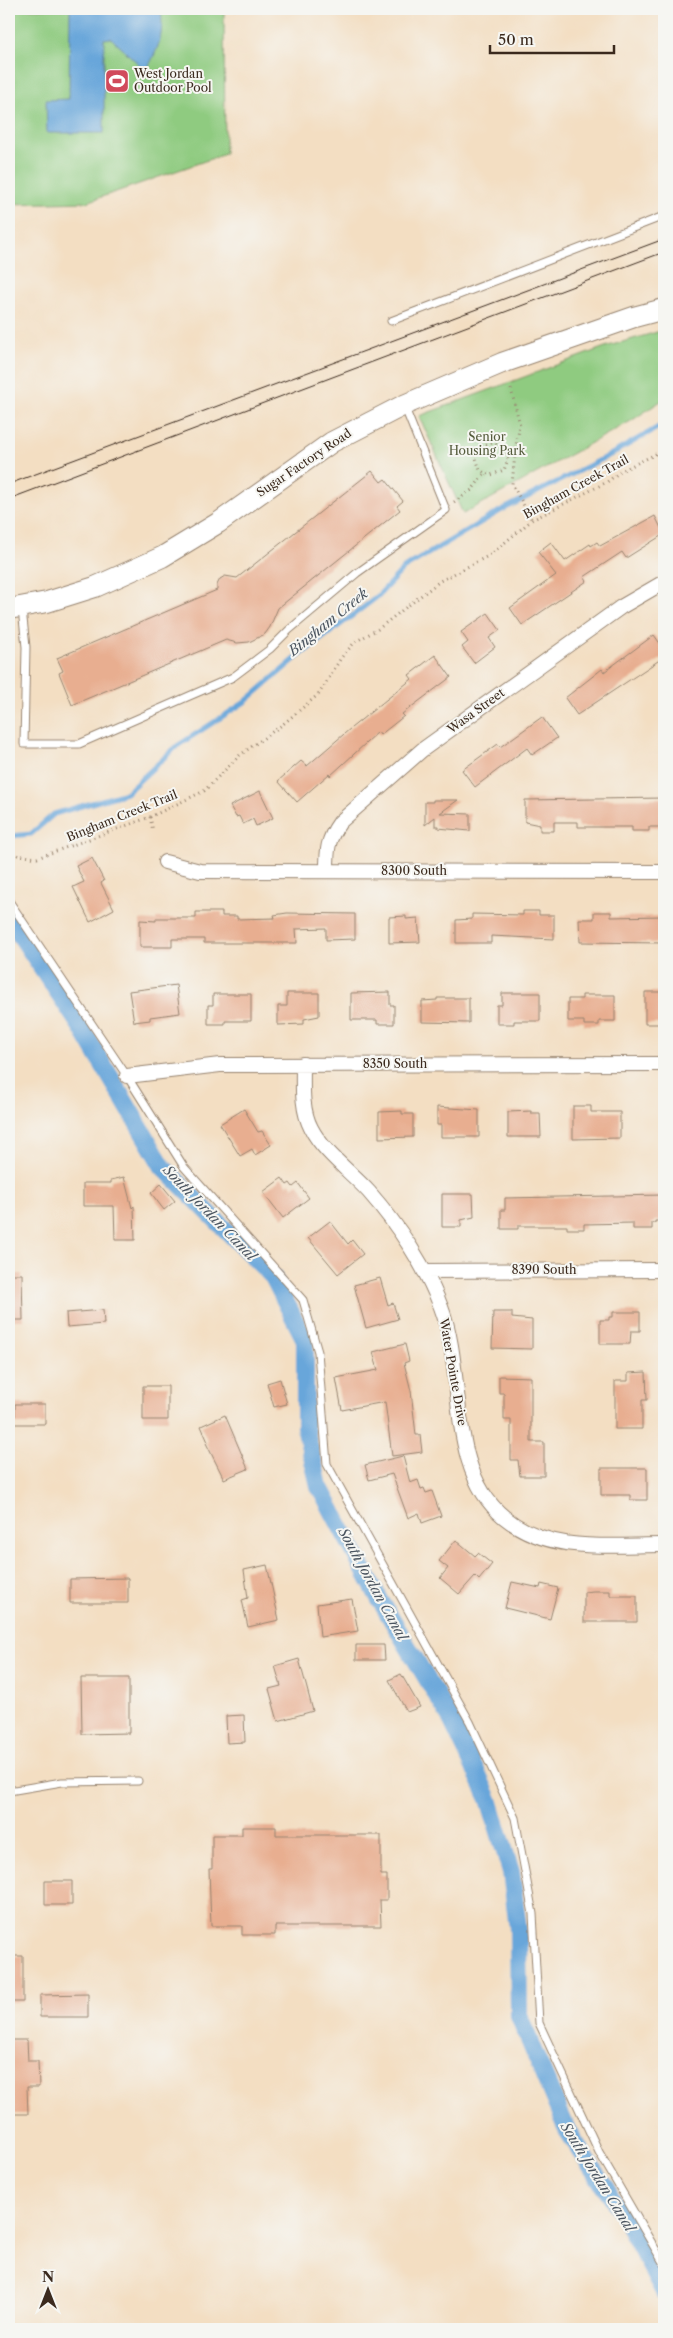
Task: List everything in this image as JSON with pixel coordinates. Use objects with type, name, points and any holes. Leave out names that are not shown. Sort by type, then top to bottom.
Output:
[{"type":"street","name":"Sugar Factory Road","points":[[16,608],[95,587],[162,557],[218,523],[332,442],[404,405],[502,363],[634,317],[664,310]]},
{"type":"street","name":"Wasa Street","points":[[327,871],[327,850],[330,835],[340,822],[422,750],[621,607],[664,582]]},
{"type":"street","name":"8300 South","points":[[166,862],[200,871],[664,872]]},
{"type":"street","name":"Water Pointe Drive","points":[[303,1064],[305,1110],[311,1128],[324,1146],[382,1208],[424,1271],[441,1308],[448,1330],[468,1458],[476,1480],[488,1501],[503,1517],[524,1531],[547,1540],[574,1545],[664,1545]]},
{"type":"street","name":"8350 South","points":[[127,1076],[220,1065],[664,1064]]},
{"type":"street","name":"8390 South","points":[[424,1271],[664,1270]]},
{"type":"lane","points":[[391,321],[664,216]]},
{"type":"lane","points":[[16,608],[26,647],[24,744],[79,744],[233,677],[270,650],[289,630],[357,573],[446,510],[404,405]]},
{"type":"lane","points":[[9,901],[127,1076],[184,1167],[303,1300],[318,1352],[327,1464],[470,1722],[515,1818],[533,1914],[539,2023],[599,2152],[664,2264]]},
{"type":"lane","points":[[9,1791],[62,1782],[138,1781]]},
{"type":"path","points":[[510,389],[520,422],[512,475],[514,486],[532,520]]},
{"type":"path","points":[[514,422],[520,422]]},
{"type":"path","points":[[493,443],[504,448],[508,459],[504,470],[491,475],[485,472],[480,470],[476,458],[480,447],[493,443]]},
{"type":"path","name":"Bingham Creek Trail","points":[[9,849],[18,855],[37,858],[150,817],[204,791],[240,754],[282,725],[319,694],[341,658],[355,642],[378,628],[440,581],[490,555],[532,520],[607,482],[621,471],[664,450]]},
{"type":"path","points":[[444,506],[472,490],[485,472]]},
{"type":"path","points":[[150,817],[153,831]]},
{"type":"green space","name":"West Jordan Outdoor Pool","points":[[9,9],[224,9],[225,154],[87,202],[9,204]]},
{"type":"green space","name":"Senior Housing Park","points":[[664,330],[664,399],[631,421],[463,514],[419,416],[605,347]]},
{"type":"water","points":[[70,9],[161,9],[162,27],[160,41],[146,71],[111,38],[104,39],[104,133],[47,133],[46,100],[69,99]]},
{"type":"building","points":[[372,471],[381,482],[385,479],[403,501],[397,506],[400,510],[278,608],[265,634],[249,642],[237,643],[226,640],[72,705],[59,673],[63,671],[57,658],[217,590],[220,579],[225,576],[237,578]]},
{"type":"building","points":[[655,516],[664,534],[626,558],[622,552],[584,577],[587,581],[522,625],[510,608],[556,575],[538,552],[551,542],[565,561],[590,544],[591,546],[597,542],[600,546]]},
{"type":"building","points":[[488,613],[500,630],[489,638],[495,647],[474,663],[462,647],[468,642],[461,632]]},
{"type":"building","points":[[654,635],[664,649],[664,657],[577,715],[565,698],[602,669],[604,672]]},
{"type":"building","points":[[435,655],[451,677],[402,714],[404,716],[380,735],[378,732],[330,776],[329,774],[297,802],[278,781],[301,761],[307,766],[412,679],[409,675]]},
{"type":"building","points":[[542,717],[557,738],[532,755],[527,748],[475,787],[462,770],[498,744],[500,747]]},
{"type":"building","points":[[260,791],[273,818],[256,826],[253,819],[243,824],[239,816],[236,817],[230,806]]},
{"type":"building","points":[[664,798],[664,827],[649,827],[649,831],[632,831],[632,827],[578,827],[578,822],[554,822],[554,831],[540,831],[540,825],[525,822],[525,800]]},
{"type":"building","points":[[433,800],[458,800],[440,813],[470,814],[470,831],[438,828],[438,826],[435,826],[435,817],[425,825],[425,802],[433,802]]},
{"type":"building","points":[[92,858],[104,881],[101,883],[114,909],[90,922],[73,887],[84,882],[76,866]]},
{"type":"building","points":[[523,911],[539,911],[539,915],[554,915],[554,939],[491,936],[491,943],[456,943],[456,920],[472,919],[472,914],[523,915]]},
{"type":"building","points":[[196,912],[222,912],[222,916],[237,916],[237,919],[275,918],[274,915],[287,913],[355,914],[355,939],[326,940],[326,928],[296,929],[297,943],[204,943],[204,939],[172,939],[172,947],[140,947],[140,920],[156,921],[156,918],[196,918]]},
{"type":"building","points":[[594,912],[611,912],[611,917],[664,916],[664,943],[580,942],[579,919],[594,919]]},
{"type":"building","points":[[406,916],[406,919],[418,918],[420,942],[389,943],[389,917]]},
{"type":"building","points":[[176,985],[180,1013],[150,1017],[150,1020],[134,1022],[129,991]]},
{"type":"building","points":[[390,992],[390,1005],[394,1005],[394,1024],[377,1024],[377,1020],[351,1020],[351,993]]},
{"type":"building","points":[[645,992],[664,992],[664,1019],[662,1019],[662,1024],[645,1024]]},
{"type":"building","points":[[287,993],[319,993],[319,1016],[304,1019],[304,1024],[278,1025],[278,1006],[287,1006]]},
{"type":"building","points":[[502,993],[540,993],[540,1021],[514,1021],[514,1024],[497,1024],[497,1005],[502,1005]]},
{"type":"building","points":[[213,994],[251,994],[251,1021],[225,1021],[225,1024],[208,1024],[208,1005],[213,1005]]},
{"type":"building","points":[[582,995],[615,995],[615,1021],[599,1021],[599,1025],[584,1025],[584,1021],[568,1021],[568,999],[582,999]]},
{"type":"building","points":[[437,998],[469,998],[469,1023],[422,1022],[422,1001],[437,1000]]},
{"type":"building","points":[[573,1106],[591,1106],[591,1112],[620,1112],[620,1138],[573,1139]]},
{"type":"building","points":[[437,1107],[479,1110],[479,1137],[441,1137],[441,1125],[437,1125]]},
{"type":"building","points":[[244,1109],[258,1132],[262,1131],[271,1145],[255,1155],[252,1149],[240,1156],[220,1124]]},
{"type":"building","points":[[402,1111],[402,1114],[413,1114],[413,1137],[379,1138],[379,1112]]},
{"type":"building","points":[[531,1111],[531,1113],[540,1113],[541,1137],[508,1137],[508,1112]]},
{"type":"building","points":[[124,1177],[132,1208],[134,1206],[135,1240],[115,1240],[114,1206],[83,1206],[83,1183],[111,1183],[111,1180]]},
{"type":"building","points":[[282,1178],[287,1185],[290,1183],[293,1187],[298,1183],[309,1198],[283,1218],[263,1192]]},
{"type":"building","points":[[161,1184],[175,1201],[164,1210],[151,1193]]},
{"type":"building","points":[[442,1194],[473,1194],[474,1217],[461,1220],[461,1227],[442,1227]]},
{"type":"building","points":[[664,1195],[664,1221],[652,1223],[652,1229],[633,1229],[633,1223],[584,1224],[584,1229],[567,1229],[567,1226],[518,1226],[518,1229],[501,1229],[501,1210],[505,1210],[505,1198]]},
{"type":"building","points":[[330,1221],[348,1244],[352,1240],[363,1254],[338,1274],[308,1238]]},
{"type":"building","points":[[9,1274],[22,1274],[23,1320],[9,1320]]},
{"type":"building","points":[[380,1278],[388,1305],[393,1303],[398,1319],[366,1328],[354,1285]]},
{"type":"building","points":[[103,1310],[104,1324],[67,1327],[66,1313]]},
{"type":"building","points":[[493,1312],[512,1312],[512,1318],[532,1320],[532,1349],[492,1348]]},
{"type":"building","points":[[613,1312],[640,1312],[640,1331],[631,1331],[630,1344],[600,1344],[600,1320],[609,1320],[609,1317],[613,1317]]},
{"type":"building","points":[[405,1344],[409,1361],[404,1363],[411,1391],[416,1435],[420,1435],[422,1452],[392,1456],[385,1402],[342,1410],[336,1378],[378,1370],[373,1352]]},
{"type":"building","points":[[646,1372],[647,1400],[642,1400],[642,1429],[615,1429],[615,1381],[628,1381],[628,1373]]},
{"type":"building","points":[[499,1376],[531,1377],[531,1442],[544,1442],[544,1476],[520,1476],[518,1460],[511,1460],[511,1420],[504,1420],[504,1393],[499,1393]]},
{"type":"building","points":[[280,1379],[287,1404],[274,1407],[267,1383]]},
{"type":"building","points":[[143,1386],[168,1386],[168,1420],[143,1420]]},
{"type":"building","points":[[15,1404],[45,1404],[45,1424],[15,1424]]},
{"type":"building","points":[[225,1415],[248,1469],[224,1479],[206,1443],[208,1442],[201,1426]]},
{"type":"building","points":[[403,1456],[410,1483],[418,1480],[421,1489],[424,1488],[426,1493],[432,1491],[441,1516],[422,1523],[419,1513],[408,1518],[392,1474],[369,1480],[365,1465]]},
{"type":"building","points":[[601,1468],[647,1468],[647,1500],[630,1500],[630,1495],[601,1495]]},
{"type":"building","points":[[456,1540],[475,1556],[478,1553],[492,1564],[479,1580],[475,1576],[459,1594],[440,1578],[448,1568],[439,1561]]},
{"type":"building","points":[[267,1565],[279,1620],[248,1627],[242,1600],[248,1598],[244,1570]]},
{"type":"building","points":[[128,1578],[128,1603],[70,1603],[70,1579]]},
{"type":"building","points":[[512,1582],[540,1588],[541,1584],[558,1588],[550,1619],[505,1608]]},
{"type":"building","points":[[610,1591],[610,1596],[637,1596],[637,1622],[584,1622],[584,1592]]},
{"type":"building","points":[[352,1599],[358,1631],[320,1637],[317,1604]]},
{"type":"building","points":[[356,1645],[384,1645],[385,1660],[356,1660]]},
{"type":"building","points":[[299,1659],[313,1711],[278,1721],[269,1689],[281,1686],[275,1666]]},
{"type":"building","points":[[401,1674],[420,1707],[407,1712],[389,1680]]},
{"type":"building","points":[[81,1678],[129,1678],[129,1733],[82,1734]]},
{"type":"building","points":[[244,1715],[245,1742],[227,1743],[226,1716]]},
{"type":"building","points":[[242,1827],[276,1827],[276,1835],[381,1835],[381,1875],[387,1875],[387,1900],[380,1900],[381,1926],[275,1926],[275,1935],[242,1935],[242,1926],[211,1926],[209,1869],[212,1869],[212,1835],[242,1835]]},
{"type":"building","points":[[45,1881],[72,1881],[72,1905],[45,1905]]},
{"type":"building","points":[[9,1956],[23,1956],[23,2002],[9,2002]]},
{"type":"building","points":[[88,1994],[88,2017],[40,2017],[40,1995]]},
{"type":"building","points":[[9,2040],[27,2040],[28,2061],[38,2061],[39,2087],[27,2087],[28,2114],[9,2114]]},
{"type":"waterway","name":"Bingham Creek","points":[[11,836],[31,834],[54,814],[126,793],[177,746],[245,702],[295,659],[377,597],[404,568],[500,511],[610,455],[664,424]]},
{"type":"waterway","name":"South Jordan Canal","points":[[9,918],[81,1027],[163,1167],[273,1277],[305,1340],[305,1427],[319,1486],[380,1600],[452,1721],[489,1799],[511,1872],[518,1929],[519,2016],[567,2130],[624,2216],[664,2292]]},
{"type":"tram line","points":[[9,484],[664,239]]},
{"type":"tram line","points":[[9,499],[664,252]]},
{"type":"place","name":"West Jordan Outdoor Pool","points":[[117,81]]}]
